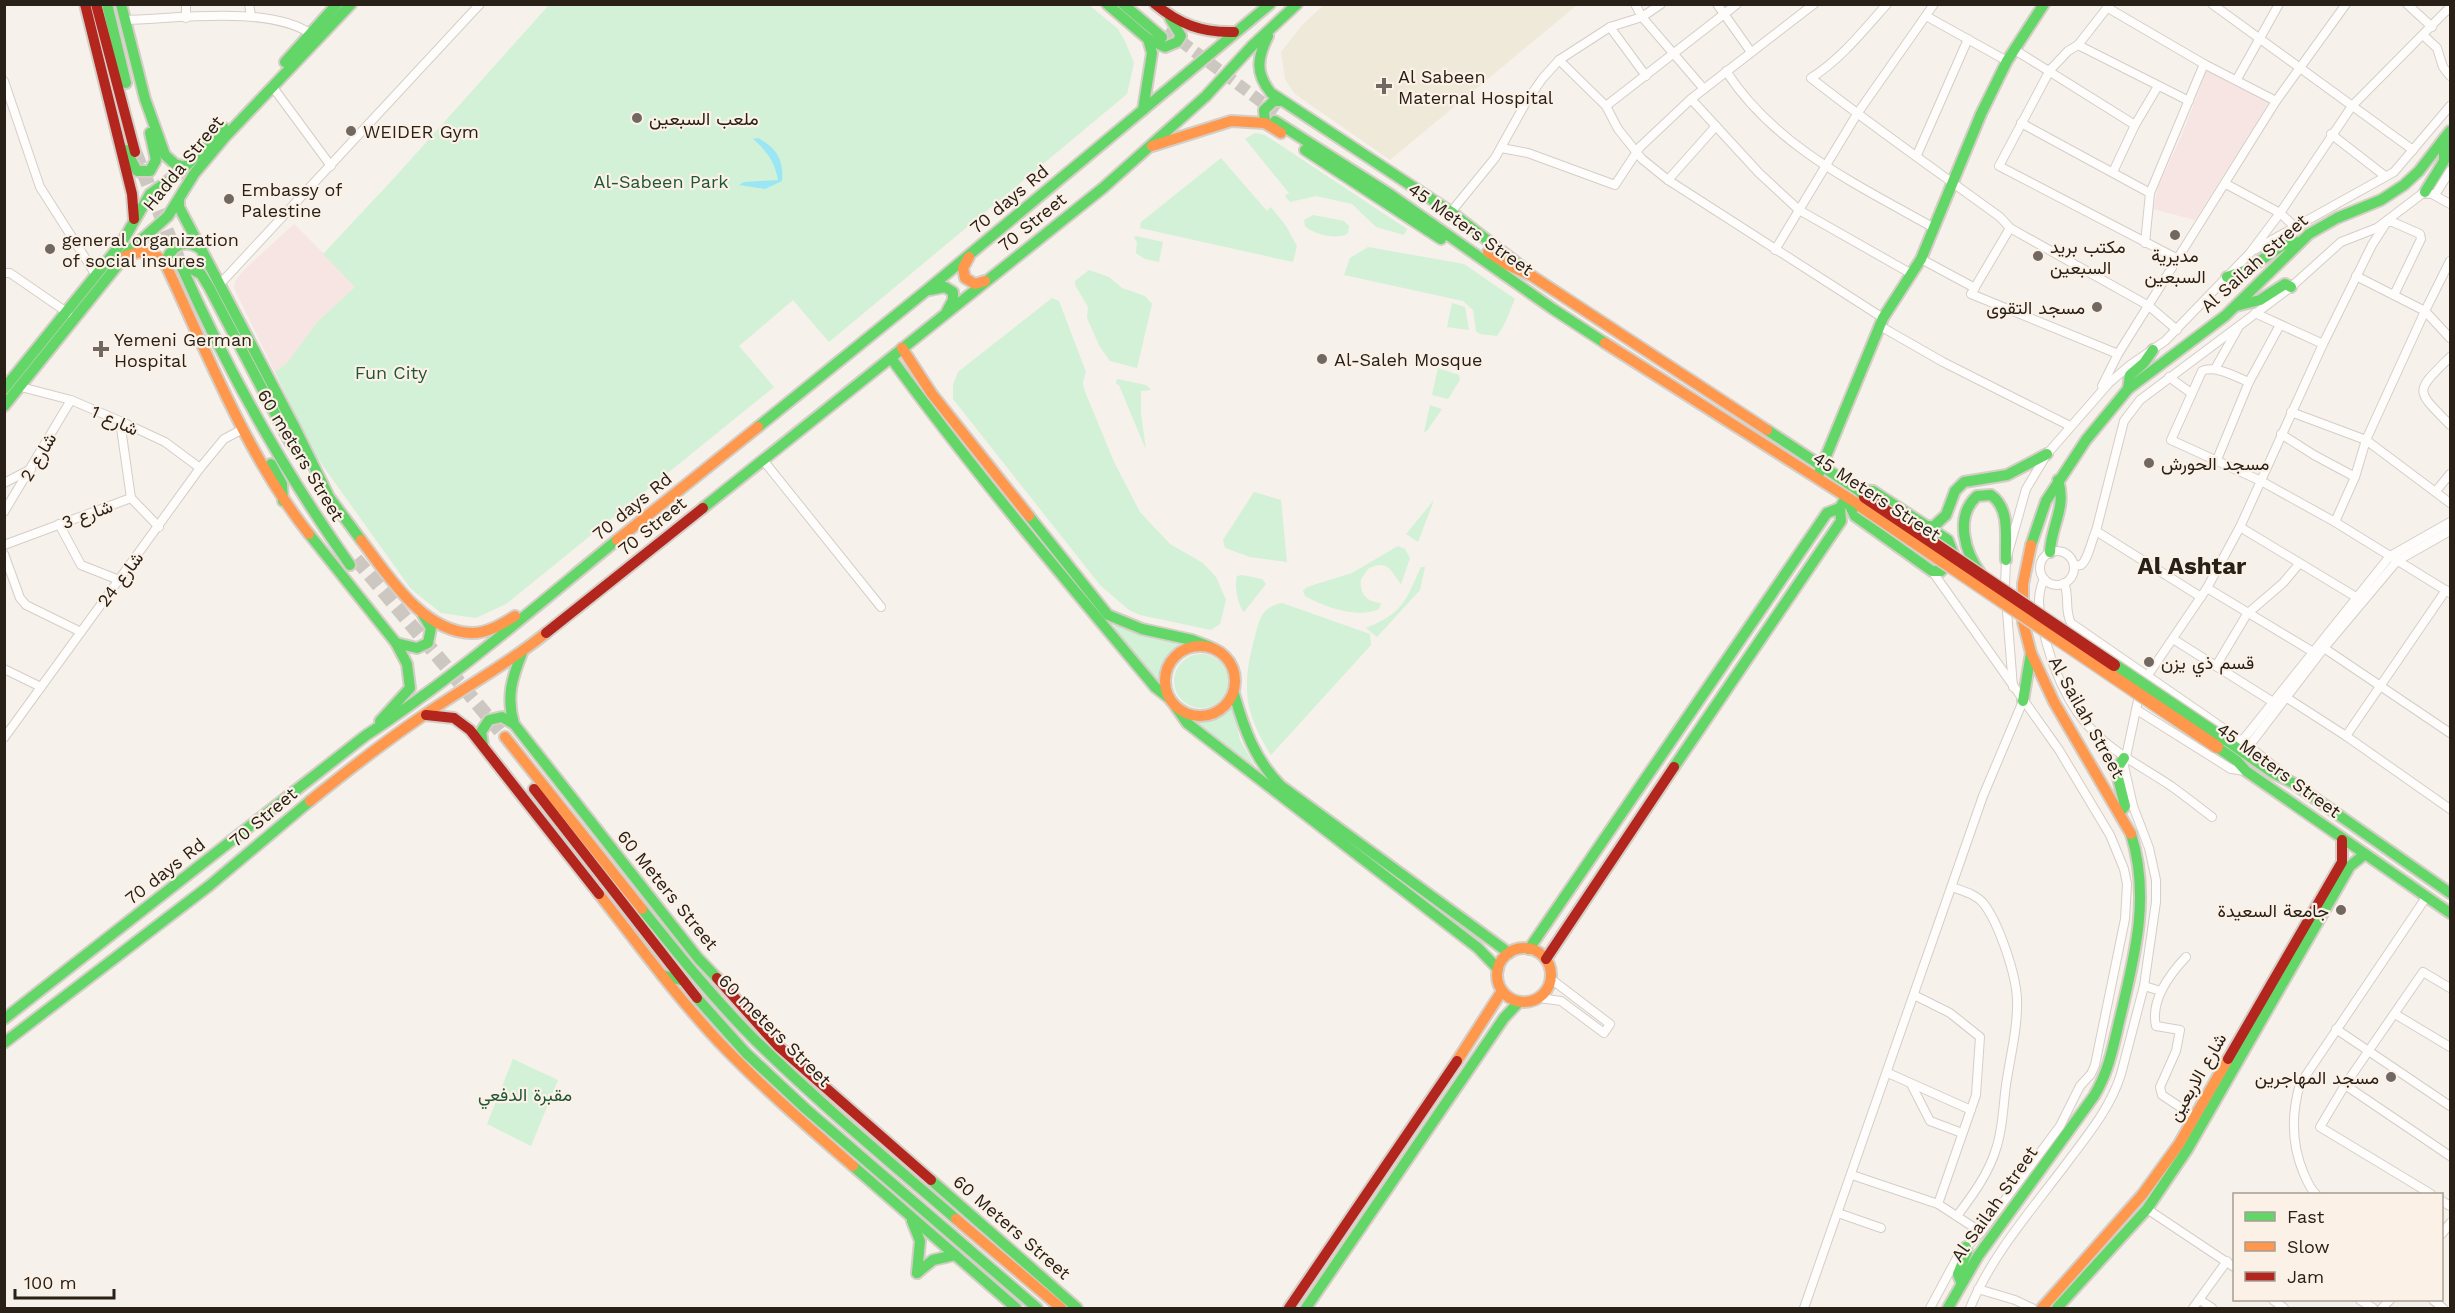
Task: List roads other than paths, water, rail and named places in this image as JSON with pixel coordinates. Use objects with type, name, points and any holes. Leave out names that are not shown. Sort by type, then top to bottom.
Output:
[{"type":"main road","points":[[85,4],[119,139],[134,207],[134,222]]},
{"type":"main road","points":[[96,4],[139,151],[107,4]]},
{"type":"main road","points":[[121,4],[145,99],[165,155],[175,164],[185,167]]},
{"type":"main road","name":"Hadda Street","points":[[4,389],[68,313],[121,244],[150,194],[185,167],[338,4]]},
{"type":"main road","name":"Hadda Street","points":[[4,406],[124,257],[168,216],[194,174],[272,86],[351,4]]},
{"type":"main road","points":[[1107,4],[1148,39],[1165,47],[1177,42],[1181,36],[1167,15],[1155,4]]},
{"type":"main road","points":[[1123,4],[1164,34],[1135,4]]},
{"type":"main road","name":"70 days Rd","points":[[4,1019],[365,736],[397,715],[542,602],[971,254],[1270,4]]},
{"type":"main road","name":"70 Street","points":[[4,1043],[209,886],[353,766],[424,715],[522,653],[1103,188],[1206,96],[1297,4]]},
{"type":"main road","points":[[1820,472],[1882,322],[1910,273],[1921,259],[1981,114],[2011,55],[2044,4]]},
{"type":"main road","points":[[1167,15],[1204,33],[1234,32]]},
{"type":"main road","points":[[1274,25],[1260,53],[1258,71],[1262,83],[1281,101],[1451,212],[1532,276]]},
{"type":"main road","points":[[1143,110],[1152,52],[1148,39]]},
{"type":"main road","points":[[119,139],[137,171],[146,173],[153,168],[156,154],[145,115],[145,99]]},
{"type":"main road","points":[[1273,120],[1264,110],[1274,101],[1281,101]]},
{"type":"main road","points":[[1150,146],[1231,121],[1273,120]]},
{"type":"main road","name":"45 Meters Street","points":[[1273,120],[1508,265],[1532,276],[1820,472],[1843,502],[1861,498],[2221,743],[2293,783],[2451,892]]},
{"type":"main road","name":"45 Meters Street","points":[[1273,120],[1490,273],[1516,283],[1553,309],[1820,472],[1986,579],[2221,743],[2246,771],[2342,840],[2451,913]]},
{"type":"main road","points":[[2430,194],[2445,164],[2447,135]]},
{"type":"main road","name":"Al Sailah Street","points":[[1947,1308],[1961,1282],[2094,1096],[2105,1077],[2132,974],[2141,914],[2141,877],[2135,844],[2120,812],[2054,702],[2031,653],[2022,605],[2025,572],[2037,523],[2058,480],[2128,389],[2236,306],[2299,242],[2322,225],[2373,204],[2397,190],[2419,171],[2447,135]]},
{"type":"main road","points":[[179,201],[179,207],[294,426],[309,460],[341,515],[401,592],[430,623],[432,633],[428,643],[417,648],[396,643]]},
{"type":"main road","points":[[165,263],[172,248],[179,243],[188,242],[201,249]]},
{"type":"main road","points":[[2227,277],[2247,270],[2283,245],[2299,242]]},
{"type":"main road","points":[[124,257],[136,251],[146,250],[157,255],[165,263],[243,429],[283,501],[396,643],[407,662],[411,673],[410,688],[365,736]]},
{"type":"main road","points":[[971,254],[963,268],[965,278],[975,284],[986,281]]},
{"type":"main road","points":[[283,501],[282,484],[186,293],[185,266],[201,274],[290,442],[309,460]]},
{"type":"main road","name":"60 meters Street","points":[[185,266],[296,473],[353,562]]},
{"type":"main road","points":[[2236,306],[2260,300],[2283,285],[2291,287]]},
{"type":"main road","points":[[927,290],[945,287],[952,292],[953,300],[945,314]]},
{"type":"main road","points":[[902,348],[932,394],[1155,687],[1186,714],[1197,717],[1219,712],[1228,704],[1234,694],[1236,684],[1232,665],[1220,652],[1192,640],[1104,618]]},
{"type":"main road","points":[[2128,389],[2130,375],[2144,363],[2153,350]]},
{"type":"main road","points":[[891,358],[922,402],[1069,574]]},
{"type":"main road","points":[[1928,526],[1933,527],[1946,514],[1958,488],[1964,482],[2007,475],[2047,454]]},
{"type":"main road","points":[[2050,552],[2051,534],[2064,502],[2063,491],[2058,480]]},
{"type":"main road","points":[[1843,502],[1855,516],[1932,571],[1941,571],[1949,564],[1954,555],[1953,547],[1948,540],[1873,491],[1861,498]]},
{"type":"main road","points":[[1986,579],[1969,558],[1965,543],[1968,506],[1977,496],[1991,495],[1999,500],[2004,508],[2006,560]]},
{"type":"main road","points":[[1529,948],[1827,513],[1843,502]]},
{"type":"main road","points":[[1546,959],[1840,521],[1843,502]]},
{"type":"main road","points":[[423,614],[448,627],[472,633],[493,628],[542,602]]},
{"type":"main road","points":[[1209,647],[1191,647],[1173,658],[1165,678],[1173,703],[1187,723],[1261,775],[1478,948],[1498,969]]},
{"type":"main road","name":"60 Meters Street","points":[[522,653],[508,690],[508,706],[514,724],[670,924],[747,1014],[794,1062],[926,1185],[1077,1308]]},
{"type":"main road","points":[[2023,701],[2027,688],[2026,668],[2031,653]]},
{"type":"main road","points":[[1234,694],[1261,775],[1281,786],[1509,953]]},
{"type":"main road","points":[[424,715],[447,715],[456,718],[483,745],[690,1010],[757,1081],[909,1207],[955,1255],[1016,1308]]},
{"type":"main road","points":[[483,745],[481,732],[489,720],[502,717],[514,724]]},
{"type":"main road","name":"60 meters Street","points":[[1037,1308],[909,1207],[765,1072],[727,1032],[684,981],[501,740],[710,992],[786,1071],[926,1185],[1061,1308]]},
{"type":"main road","points":[[2120,812],[2125,806],[2116,770],[2124,758]]},
{"type":"main road","name":"شارع الاربعين","points":[[2056,1308],[2147,1209],[2187,1150],[2346,864],[2342,840]]},
{"type":"main road","points":[[225,848],[223,854],[225,860],[237,863]]},
{"type":"main road","name":"شارع الاربعين","points":[[2042,1308],[2142,1195],[2178,1144],[2346,864],[2365,854]]},
{"type":"main road","points":[[196,870],[208,873],[209,886]]},
{"type":"main road","points":[[1529,948],[1546,959],[1551,979],[1548,990],[1540,998],[1530,1002],[1519,1002],[1502,991],[1497,976],[1498,969],[1502,960],[1509,953],[1529,948]]},
{"type":"main road","points":[[662,975],[684,981]]},
{"type":"main road","points":[[1289,1308],[1493,1008],[1502,991]]},
{"type":"main road","points":[[1306,1308],[1504,1018],[1519,1002]]},
{"type":"main road","points":[[909,1207],[926,1185]]},
{"type":"main road","points":[[909,1207],[920,1241],[917,1273],[933,1260],[955,1255]]},
{"type":"main road","points":[[1961,1282],[1959,1274],[1967,1252],[1966,1247]]},
{"type":"main road","points":[[1323,1260],[1337,1263]]},
{"type":"street","points":[[186,4],[186,18]]},
{"type":"street","points":[[249,4],[251,16]]},
{"type":"street","points":[[220,284],[480,4]]},
{"type":"street","points":[[1635,4],[1642,16],[1704,89]]},
{"type":"street","points":[[1451,212],[1501,148],[1542,78],[1559,60],[1610,27],[1642,16],[1661,4]]},
{"type":"street","points":[[1717,4],[1751,52]]},
{"type":"street","points":[[1606,106],[1737,4]]},
{"type":"street","points":[[1501,148],[1528,153],[1615,184],[1636,152],[1691,99],[1814,4]]},
{"type":"street","points":[[1887,4],[1850,46],[1829,66],[1811,78],[2000,217],[2010,228],[2149,306],[2176,330]]},
{"type":"street","points":[[1775,250],[1857,114],[1934,4]]},
{"type":"street","points":[[2237,80],[2279,4]]},
{"type":"street","points":[[2099,393],[2118,354],[2276,101],[2346,4]]},
{"type":"street","points":[[2407,4],[2432,27]]},
{"type":"street","points":[[2178,259],[1999,166],[2050,70],[2068,51],[2078,45],[2109,6],[2204,64],[2276,101]]},
{"type":"street","points":[[2217,6],[2413,150]]},
{"type":"street","points":[[2013,688],[2005,586],[2006,560],[2026,489],[2047,454],[2099,393],[2130,365],[2153,350],[2176,330],[2250,253],[2280,213],[2352,106],[2451,7]]},
{"type":"street","points":[[125,20],[251,16],[278,20],[311,34]]},
{"type":"street","points":[[1926,16],[1968,39],[2050,70],[2135,125]]},
{"type":"street","points":[[1610,27],[1646,75]]},
{"type":"street","points":[[2423,35],[2437,48],[2443,68],[2451,76]]},
{"type":"street","points":[[1917,155],[1968,39]]},
{"type":"street","points":[[2078,45],[2189,101]]},
{"type":"street","points":[[1559,60],[1606,106],[1618,129],[1636,152],[1668,180],[1943,362],[2070,426]]},
{"type":"street","points":[[2145,243],[2150,193],[2204,64]]},
{"type":"street","points":[[1726,71],[1737,89],[1763,118],[1809,156],[1934,228]]},
{"type":"street","points":[[4,81],[40,188],[96,275]]},
{"type":"street","points":[[272,86],[330,166]]},
{"type":"street","points":[[2114,172],[2135,125],[2158,86]]},
{"type":"street","points":[[1691,99],[1760,173],[1799,210],[1910,273]]},
{"type":"street","points":[[2250,253],[2400,166],[2451,106]]},
{"type":"street","points":[[2021,123],[2150,193]]},
{"type":"street","points":[[1668,180],[1716,126]]},
{"type":"street","points":[[2331,134],[2385,176]]},
{"type":"street","points":[[2074,566],[2084,563],[2096,531],[2124,422],[2140,400],[2291,287],[2338,244],[2373,231],[2430,194],[2451,171]]},
{"type":"street","points":[[2226,184],[2280,213],[2294,226]]},
{"type":"street","points":[[2430,194],[2451,204]]},
{"type":"street","points":[[1970,1308],[1978,1289],[2018,1228],[2102,1115],[2118,1084],[2144,986],[2154,922],[2156,880],[2145,834],[2133,806],[2124,758],[2140,691],[2148,675],[2207,588],[2240,527],[2291,412],[2356,276],[2388,220]]},
{"type":"street","points":[[2388,220],[2420,234],[2421,239],[2394,294]]},
{"type":"street","points":[[2010,228],[1971,294],[2118,354]]},
{"type":"street","points":[[2356,236],[2372,245]]},
{"type":"street","points":[[1921,259],[1975,288]]},
{"type":"street","points":[[2335,522],[2355,477],[2366,440],[2425,311],[2451,261]]},
{"type":"street","points":[[4,273],[10,273],[68,313]]},
{"type":"street","points":[[2356,276],[2425,311],[2451,338]]},
{"type":"street","points":[[2255,313],[2323,345]]},
{"type":"street","points":[[2215,369],[2240,324]]},
{"type":"street","points":[[2216,462],[2249,382],[2280,325]]},
{"type":"street","points":[[2451,357],[2424,382],[2421,390],[2424,399],[2451,425]]},
{"type":"street","points":[[2249,382],[2215,369],[2208,368],[2202,371],[2171,440],[2261,482],[2335,522],[2448,591],[2346,736]]},
{"type":"street","points":[[2169,377],[2191,393]]},
{"type":"street","name":"شارع 1","points":[[21,387],[72,400],[120,421],[165,442],[200,468]]},
{"type":"street","name":"شارع 2","points":[[4,512],[72,400]]},
{"type":"street","points":[[2291,412],[2366,440],[2451,503]]},
{"type":"street","points":[[120,421],[131,498]]},
{"type":"street","name":"شارع 24","points":[[4,738],[200,468],[224,438],[243,429]]},
{"type":"street","points":[[2281,434],[2355,477]]},
{"type":"street","points":[[763,460],[881,607]]},
{"type":"street","points":[[4,483],[32,468]]},
{"type":"street","points":[[2436,491],[2451,474]]},
{"type":"street","name":"شارع 3","points":[[4,545],[131,498],[159,527]]},
{"type":"street","points":[[2242,741],[2356,597],[2393,558],[2451,522]]},
{"type":"street","points":[[59,524],[81,565],[119,580]]},
{"type":"street","points":[[2240,527],[2356,597]]},
{"type":"street","points":[[2096,531],[2201,597]]},
{"type":"street","points":[[2249,746],[2393,558],[2451,531]]},
{"type":"street","points":[[2050,552],[2066,553],[2074,566],[2072,576],[2064,583],[2052,584],[2044,579],[2040,571],[2041,561],[2050,552]]},
{"type":"street","points":[[4,554],[20,598],[26,605],[81,632]]},
{"type":"street","points":[[2216,666],[2247,614],[2283,583],[2299,564]]},
{"type":"street","points":[[1930,1308],[1966,1247],[1981,1232],[2060,1126],[2080,1086],[2091,1074],[2095,1065],[2116,967],[2125,918],[2127,884],[2124,869],[2110,835],[2059,750],[1932,571]]},
{"type":"street","points":[[2044,579],[2039,590],[2038,602],[2053,668],[2066,692],[2094,733],[2124,758],[2172,787],[2212,817]]},
{"type":"street","points":[[2064,583],[2068,595],[2068,617],[2071,622],[2278,767],[2293,783]]},
{"type":"street","points":[[2207,588],[2313,652]]},
{"type":"street","points":[[2173,639],[2273,702]]},
{"type":"street","points":[[2324,648],[2451,733]]},
{"type":"street","points":[[4,669],[41,687]]},
{"type":"street","points":[[2287,698],[2451,809]]},
{"type":"street","points":[[1804,1308],[1983,796],[2023,701]]},
{"type":"street","points":[[2137,710],[2231,769],[2246,771]]},
{"type":"street","points":[[1952,887],[1970,893],[1983,903],[2004,950],[2014,980],[2017,998],[2016,1027],[1996,1149],[1973,1196],[1957,1216]]},
{"type":"street","points":[[2315,1193],[2311,1190],[2297,1158],[2292,1123],[2300,1084],[2427,896]]},
{"type":"street","points":[[2186,957],[2170,973],[2161,991],[2154,1019],[2156,1026],[2180,1030],[2176,1051],[2160,1087],[2162,1095],[2194,1117]]},
{"type":"street","points":[[2429,1193],[2320,1128],[2345,1085],[2423,972],[2451,988]]},
{"type":"street","points":[[1540,998],[1561,1001],[1604,1033],[1610,1024],[1551,979]]},
{"type":"street","points":[[2144,986],[2161,991]]},
{"type":"street","points":[[1914,995],[1950,1013],[1980,1037],[1976,1095],[1938,1204]]},
{"type":"street","points":[[2395,1014],[2451,1047]]},
{"type":"street","points":[[2336,1029],[2451,1106]]},
{"type":"street","points":[[1887,1073],[1971,1110]]},
{"type":"street","points":[[1911,1084],[1930,1121],[1962,1133]]},
{"type":"street","points":[[2345,1085],[2451,1156]]},
{"type":"street","points":[[1852,1175],[1938,1204],[1981,1232]]},
{"type":"street","points":[[2147,1209],[2233,1266]]},
{"type":"street","points":[[1838,1214],[1881,1228]]},
{"type":"street","points":[[2193,1308],[2227,1261]]},
{"type":"street","points":[[1978,1289],[2015,1299],[2032,1308]]},
{"type":"street","points":[[2200,1300],[2212,1308]]},
{"type":"water","points":[[758,138],[774,150],[782,166],[782,181],[765,189],[739,185],[744,182],[778,180],[769,157],[753,139]]},
{"type":"tunnel","points":[[1166,30],[1279,115]]},
{"type":"tunnel","points":[[135,152],[180,263]]},
{"type":"tunnel","points":[[356,559],[505,737]]},
{"type":"place","name":"Al Sabeen Maternal Hospital","points":[[1384,86]]},
{"type":"place","name":"ملعب السبعين","points":[[637,118]]},
{"type":"place","name":"WEIDER Gym","points":[[351,131]]},
{"type":"place","name":"Embassy of Palestine","points":[[229,199]]},
{"type":"place","name":"مديرية السبعين","points":[[2175,235]]},
{"type":"place","name":"general organization of social insures","points":[[50,249]]},
{"type":"place","name":"مكتب بريد السبعين","points":[[2038,256]]},
{"type":"place","name":"مسجد التقوى","points":[[2097,307]]},
{"type":"place","name":"Yemeni German Hospital","points":[[101,349]]},
{"type":"place","name":"Al-Saleh Mosque","points":[[1322,359]]},
{"type":"place","name":"مسجد الحورش","points":[[2149,463]]},
{"type":"place","name":"قسم ذي يزن","points":[[2149,662]]},
{"type":"place","name":"جامعة السعيدة","points":[[2341,910]]},
{"type":"place","name":"مسجد المهاجرين","points":[[2391,1077]]},
{"type":"district","name":"Al Ashtar","points":[[2192,566]]},
{"type":"park label","name":"Al-Sabeen Park","points":[[661,181]]},
{"type":"park label","name":"Fun City","points":[[391,372]]},
{"type":"park label","name":"مقبرة الدفعي","points":[[525,1094]]}]
